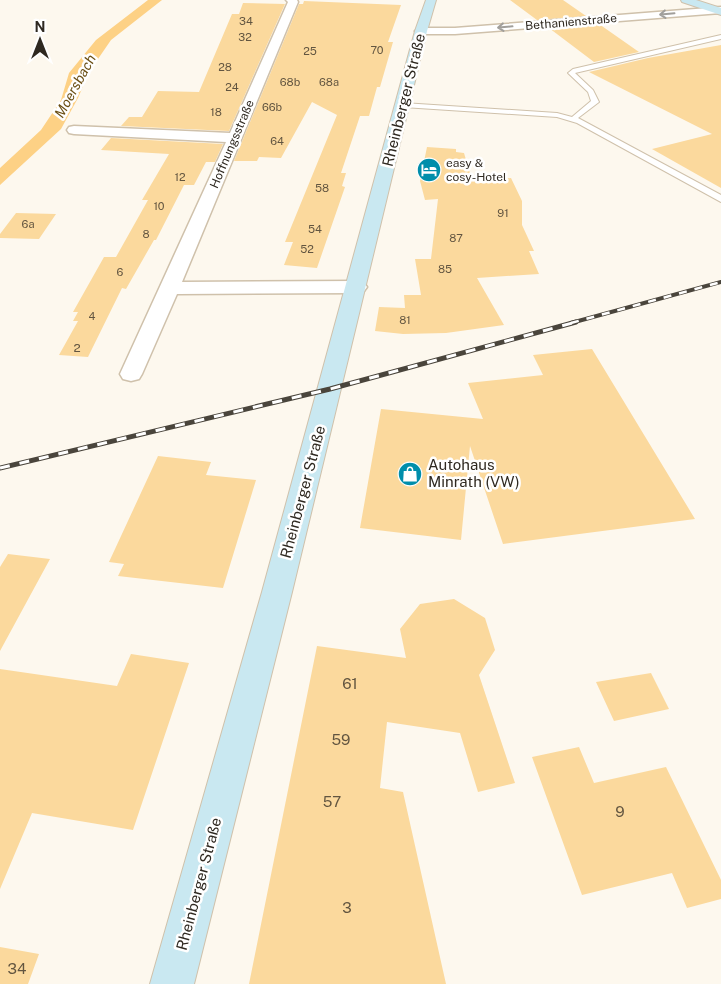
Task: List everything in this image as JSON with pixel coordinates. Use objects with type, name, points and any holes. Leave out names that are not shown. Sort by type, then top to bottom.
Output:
[{"type":"main road","name":"Rheinberger Straße","points":[[172,984],[357,287],[421,31],[431,0]]},
{"type":"main road","points":[[686,0],[719,11]]},
{"type":"street","name":"Hoffnungsstraße","points":[[131,374],[168,288],[186,252],[292,2],[291,0]]},
{"type":"street","name":"Bethanienstraße","points":[[421,31],[455,31],[719,11]]},
{"type":"street","points":[[74,130],[234,138]]},
{"type":"street","points":[[168,288],[357,287]]},
{"type":"lane","points":[[573,119],[595,102],[591,91],[571,73],[575,70],[721,37]]},
{"type":"lane","points":[[403,105],[557,115],[573,119],[616,140],[721,199]]},
{"type":"water","name":"Moersbach","points":[[148,0],[162,0],[111,40],[89,72],[78,98],[61,129],[0,185],[0,168],[41,130],[61,100],[69,73],[96,40]]},
{"type":"building","points":[[510,0],[563,0],[586,16],[537,20]]},
{"type":"building","points":[[304,1],[401,5],[388,42],[393,42],[380,87],[377,87],[369,116],[360,116],[341,173],[346,173],[342,186],[345,187],[317,268],[284,265],[293,242],[285,242],[337,115],[312,102],[281,158],[259,157],[257,161],[234,161],[299,4],[303,4]]},
{"type":"building","points":[[243,3],[285,4],[229,131],[121,126],[129,117],[142,117],[158,91],[199,92],[232,14],[239,14]]},
{"type":"building","points":[[599,24],[639,52],[594,62],[549,28]]},
{"type":"building","points":[[721,45],[721,188],[652,149],[712,134],[589,72],[648,58]]},
{"type":"building","points":[[111,138],[223,144],[215,162],[206,162],[194,185],[184,185],[156,240],[154,240],[126,289],[122,288],[88,357],[59,355],[78,321],[73,321],[78,312],[73,312],[104,257],[116,257],[148,200],[142,200],[169,154],[101,150]]},
{"type":"building","points":[[427,147],[456,149],[456,152],[464,153],[472,180],[511,178],[522,201],[522,225],[534,251],[529,251],[539,274],[477,278],[504,325],[446,333],[403,334],[375,331],[379,307],[405,308],[404,295],[421,295],[415,259],[431,259],[438,199],[425,200],[420,181]]},
{"type":"building","points":[[16,213],[56,214],[39,239],[0,238],[0,234]]},
{"type":"building","points":[[592,349],[695,519],[503,544],[470,446],[461,540],[360,528],[381,409],[483,419],[468,383],[543,375],[533,355]]},
{"type":"building","points":[[158,456],[211,462],[206,475],[256,480],[223,588],[118,576],[124,564],[109,562]]},
{"type":"building","points":[[8,554],[50,559],[0,651],[0,567]]},
{"type":"building","points":[[454,599],[485,618],[495,650],[479,675],[515,783],[478,792],[460,733],[387,722],[380,788],[403,792],[446,984],[249,984],[317,646],[406,658],[400,629],[420,604]]},
{"type":"building","points":[[131,654],[189,663],[133,830],[32,813],[0,889],[0,669],[117,686]]},
{"type":"building","points":[[651,673],[669,709],[614,721],[596,682]]},
{"type":"building","points":[[579,747],[594,783],[666,767],[721,880],[721,899],[687,908],[672,873],[582,895],[532,757]]},
{"type":"building","points":[[0,947],[39,954],[28,984],[0,984]]},
{"type":"railway","points":[[571,323],[721,282]]},
{"type":"railway","points":[[0,468],[330,389],[576,322]]},
{"type":"place","name":"easy & cosy-Hotel","points":[[429,170]]},
{"type":"place","name":"Autohaus Minrath (VW)","points":[[410,474]]}]
